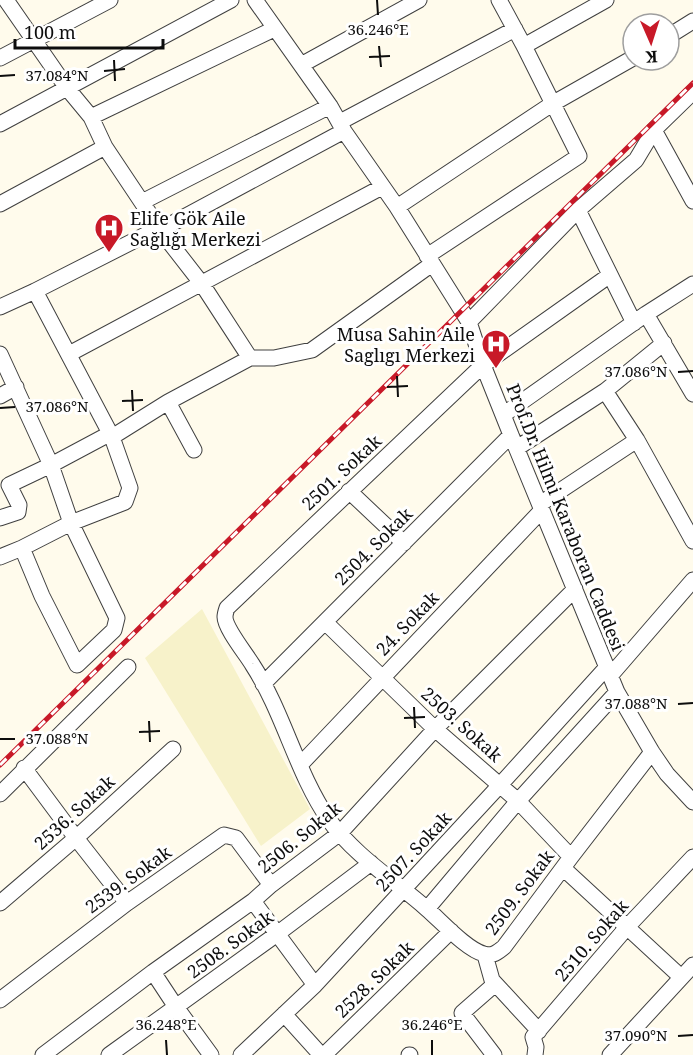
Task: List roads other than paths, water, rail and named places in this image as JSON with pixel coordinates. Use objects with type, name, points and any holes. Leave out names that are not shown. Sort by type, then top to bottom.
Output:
[{"type":"street","points":[[0,58],[97,0]]},
{"type":"street","points":[[0,51],[110,0]]},
{"type":"street","points":[[0,124],[231,0]]},
{"type":"street","points":[[301,65],[419,0]]},
{"type":"street","points":[[0,518],[18,512],[19,506],[9,485],[112,435],[250,358],[274,358],[312,350],[429,260],[579,156],[499,0]]},
{"type":"street","points":[[524,46],[606,0]]},
{"type":"street","points":[[8,1],[67,88],[91,117],[105,147],[160,229],[202,284],[250,358]]},
{"type":"street","name":"Prof.Dr. Hilmi Karaboran Caddesi","points":[[259,1],[274,28],[330,106],[397,207],[469,322],[483,365],[608,671],[652,752],[667,774],[693,802]]},
{"type":"street","points":[[91,117],[274,28]]},
{"type":"street","points":[[0,307],[160,229],[515,29]]},
{"type":"street","points":[[397,207],[552,104],[621,65]]},
{"type":"street","points":[[469,322],[578,210],[636,160],[654,130],[693,92]]},
{"type":"street","points":[[142,202],[330,106]]},
{"type":"street","points":[[654,130],[693,201]]},
{"type":"street","points":[[0,204],[105,147]]},
{"type":"street","points":[[69,354],[382,187]]},
{"type":"street","points":[[578,210],[610,275],[640,318],[664,344],[693,394]]},
{"type":"street","name":"2501. Sokak","points":[[263,684],[254,666],[229,629],[225,617],[227,608],[483,365],[610,275]]},
{"type":"street","points":[[503,415],[640,318],[693,284]]},
{"type":"street","points":[[0,557],[71,523],[125,502],[130,488],[112,435],[35,291]]},
{"type":"street","name":"2504. Sokak","points":[[263,684],[404,543],[514,441],[605,391],[664,344]]},
{"type":"street","points":[[0,354],[51,465],[71,523],[117,618],[114,630],[77,665],[42,596],[22,548]]},
{"type":"street","points":[[0,396],[16,387]]},
{"type":"street","points":[[605,391],[637,440],[693,541]]},
{"type":"street","points":[[168,402],[194,450]]},
{"type":"street","name":"24. Sokak","points":[[300,765],[541,507],[637,440]]},
{"type":"street","points":[[349,492],[404,543]]},
{"type":"street","name":"2507. Sokak","points":[[242,1054],[315,985],[693,580]]},
{"type":"street","name":"2506. Sokak","points":[[43,1055],[153,972],[253,901],[340,833],[435,729],[575,589]]},
{"type":"street","name":"2503. Sokak","points":[[325,622],[435,729],[518,801],[567,862],[628,927],[681,977]]},
{"type":"street","points":[[0,794],[128,667]]},
{"type":"street","points":[[263,684],[313,792],[340,833]]},
{"type":"street","points":[[427,909],[518,801],[618,692]]},
{"type":"street","name":"2536. Sokak","points":[[0,903],[76,838],[173,749]]},
{"type":"street","name":"2509. Sokak","points":[[340,833],[371,863],[465,943],[477,952],[491,955],[504,947],[652,752]]},
{"type":"street","points":[[24,768],[127,903]]},
{"type":"street","name":"2539. Sokak","points":[[0,1000],[127,903],[224,835],[236,838],[271,885]]},
{"type":"street","name":"2510. Sokak","points":[[538,1031],[628,927],[693,857]]},
{"type":"street","name":"2508. Sokak","points":[[109,1055],[371,863]]},
{"type":"street","points":[[253,901],[315,985]]},
{"type":"street","name":"2528. Sokak","points":[[322,1055],[451,931]]},
{"type":"street","points":[[485,955],[492,980],[538,1031],[533,1037],[536,1047],[535,1055]]},
{"type":"street","points":[[610,1055],[693,965]]},
{"type":"street","points":[[153,972],[212,1055]]},
{"type":"street","points":[[494,1055],[462,1013],[495,984]]},
{"type":"street","points":[[284,1014],[322,1055]]},
{"type":"railway","points":[[0,765],[693,83]]},
{"type":"place","name":"Elife Gök Aile Sağlığı Merkezi","points":[[109,254]]},
{"type":"place","name":"Musa Sahin Aile Saglıgı Merkezi","points":[[496,370]]}]
